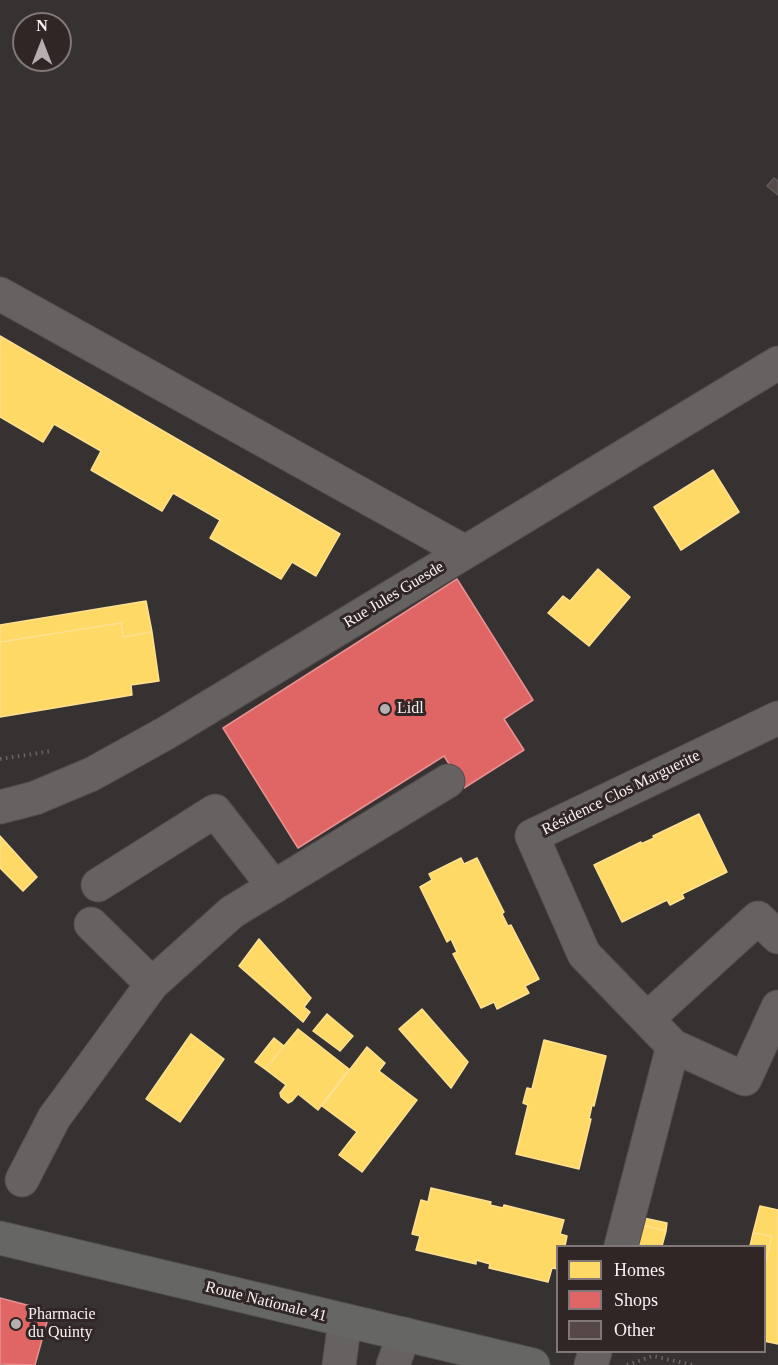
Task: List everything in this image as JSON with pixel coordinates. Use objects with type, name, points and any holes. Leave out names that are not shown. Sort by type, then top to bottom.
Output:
[{"type":"main road","name":"Route Nationale 41","points":[[0,1239],[533,1365]]},
{"type":"street","points":[[0,294],[465,552]]},
{"type":"street","name":"Rue Jules Guesde","points":[[0,807],[35,798],[92,774],[192,717],[778,363]]},
{"type":"street","name":"Résidence Clos Marguerite","points":[[778,718],[532,836],[584,954],[673,1046],[745,1079],[778,1007]]},
{"type":"street","points":[[22,1180],[54,1118],[152,984],[232,912],[448,781]]},
{"type":"street","points":[[98,885],[214,811],[274,887]]},
{"type":"street","points":[[647,1019],[758,918],[778,937]]},
{"type":"street","points":[[91,924],[152,984]]},
{"type":"street","points":[[621,1245],[673,1046]]},
{"type":"street","points":[[339,1365],[345,1321]]},
{"type":"street","points":[[393,1365],[404,1334]]},
{"type":"path","points":[[626,1365],[653,1356],[693,1365]]},
{"type":"building: Homes","points":[[0,336],[340,534],[316,576],[292,562],[281,579],[210,538],[220,520],[173,493],[162,511],[91,470],[101,451],[54,424],[43,442],[0,417]]},
{"type":"building: Homes","points":[[713,470],[739,512],[681,550],[654,507]]},
{"type":"building: Homes","points":[[598,569],[630,597],[589,646],[548,613],[563,596],[570,601]]},
{"type":"building: Homes","points":[[146,601],[152,632],[123,637],[121,623],[0,642],[0,625]]},
{"type":"building: Homes","points":[[121,623],[123,637],[152,632],[159,681],[131,685],[132,695],[0,717],[0,642]]},
{"type":"building: Homes","points":[[699,814],[727,872],[682,894],[684,898],[670,905],[667,900],[622,922],[594,865],[654,838],[653,836]]},
{"type":"building: Homes","points":[[0,836],[37,877],[23,891],[0,868]]},
{"type":"building: Homes","points":[[461,858],[464,864],[477,858],[504,912],[502,914],[508,926],[511,925],[539,979],[525,986],[529,993],[497,1009],[494,1002],[481,1008],[453,954],[457,952],[451,939],[447,942],[420,887],[432,880],[429,874]]},
{"type":"building: Homes","points":[[259,939],[311,998],[304,1007],[310,1012],[303,1022],[239,966]]},
{"type":"building: Homes","points":[[422,1009],[468,1062],[451,1088],[399,1029]]},
{"type":"building: Homes","points":[[327,1014],[353,1036],[340,1051],[313,1031]]},
{"type":"building: Homes","points":[[298,1029],[349,1069],[318,1110],[298,1094],[288,1103],[280,1093],[286,1085],[265,1069]]},
{"type":"building: Homes","points":[[191,1034],[224,1059],[180,1122],[146,1099]]},
{"type":"building: Homes","points":[[274,1038],[284,1046],[265,1069],[255,1062]]},
{"type":"building: Homes","points":[[544,1040],[606,1056],[594,1106],[592,1105],[589,1119],[591,1119],[579,1169],[516,1154],[528,1105],[523,1103],[527,1088],[532,1089]]},
{"type":"building: Homes","points":[[367,1047],[385,1063],[379,1071],[417,1100],[362,1172],[339,1155],[357,1132],[322,1106]]},
{"type":"building: Homes","points":[[431,1188],[491,1202],[490,1205],[503,1208],[504,1205],[564,1220],[560,1234],[567,1236],[565,1245],[556,1245],[556,1269],[552,1268],[548,1282],[489,1268],[490,1264],[476,1260],[476,1264],[416,1250],[420,1236],[412,1234],[421,1200],[428,1202]]},
{"type":"building: Homes","points":[[760,1206],[778,1210],[778,1344],[766,1341],[766,1261],[772,1236],[753,1233]]},
{"type":"building: Homes","points":[[639,1217],[667,1223],[666,1231],[638,1224]]},
{"type":"building: Homes","points":[[638,1224],[666,1231],[662,1245],[632,1245]]},
{"type":"building: Homes","points":[[753,1233],[772,1236],[766,1261],[766,1245],[750,1245]]},
{"type":"building: Shops","name":"Lidl","points":[[457,579],[533,700],[504,719],[524,750],[464,788],[444,756],[298,848],[223,728]]},
{"type":"building: Shops","points":[[0,1298],[50,1311],[35,1365],[0,1364]]},
{"type":"building: Other","points":[[774,178],[778,181],[778,195],[767,186]]},
{"type":"place","name":"Lidl","points":[[385,709]]},
{"type":"place","name":"Pharmacie du Quinty","points":[[16,1324]]}]
